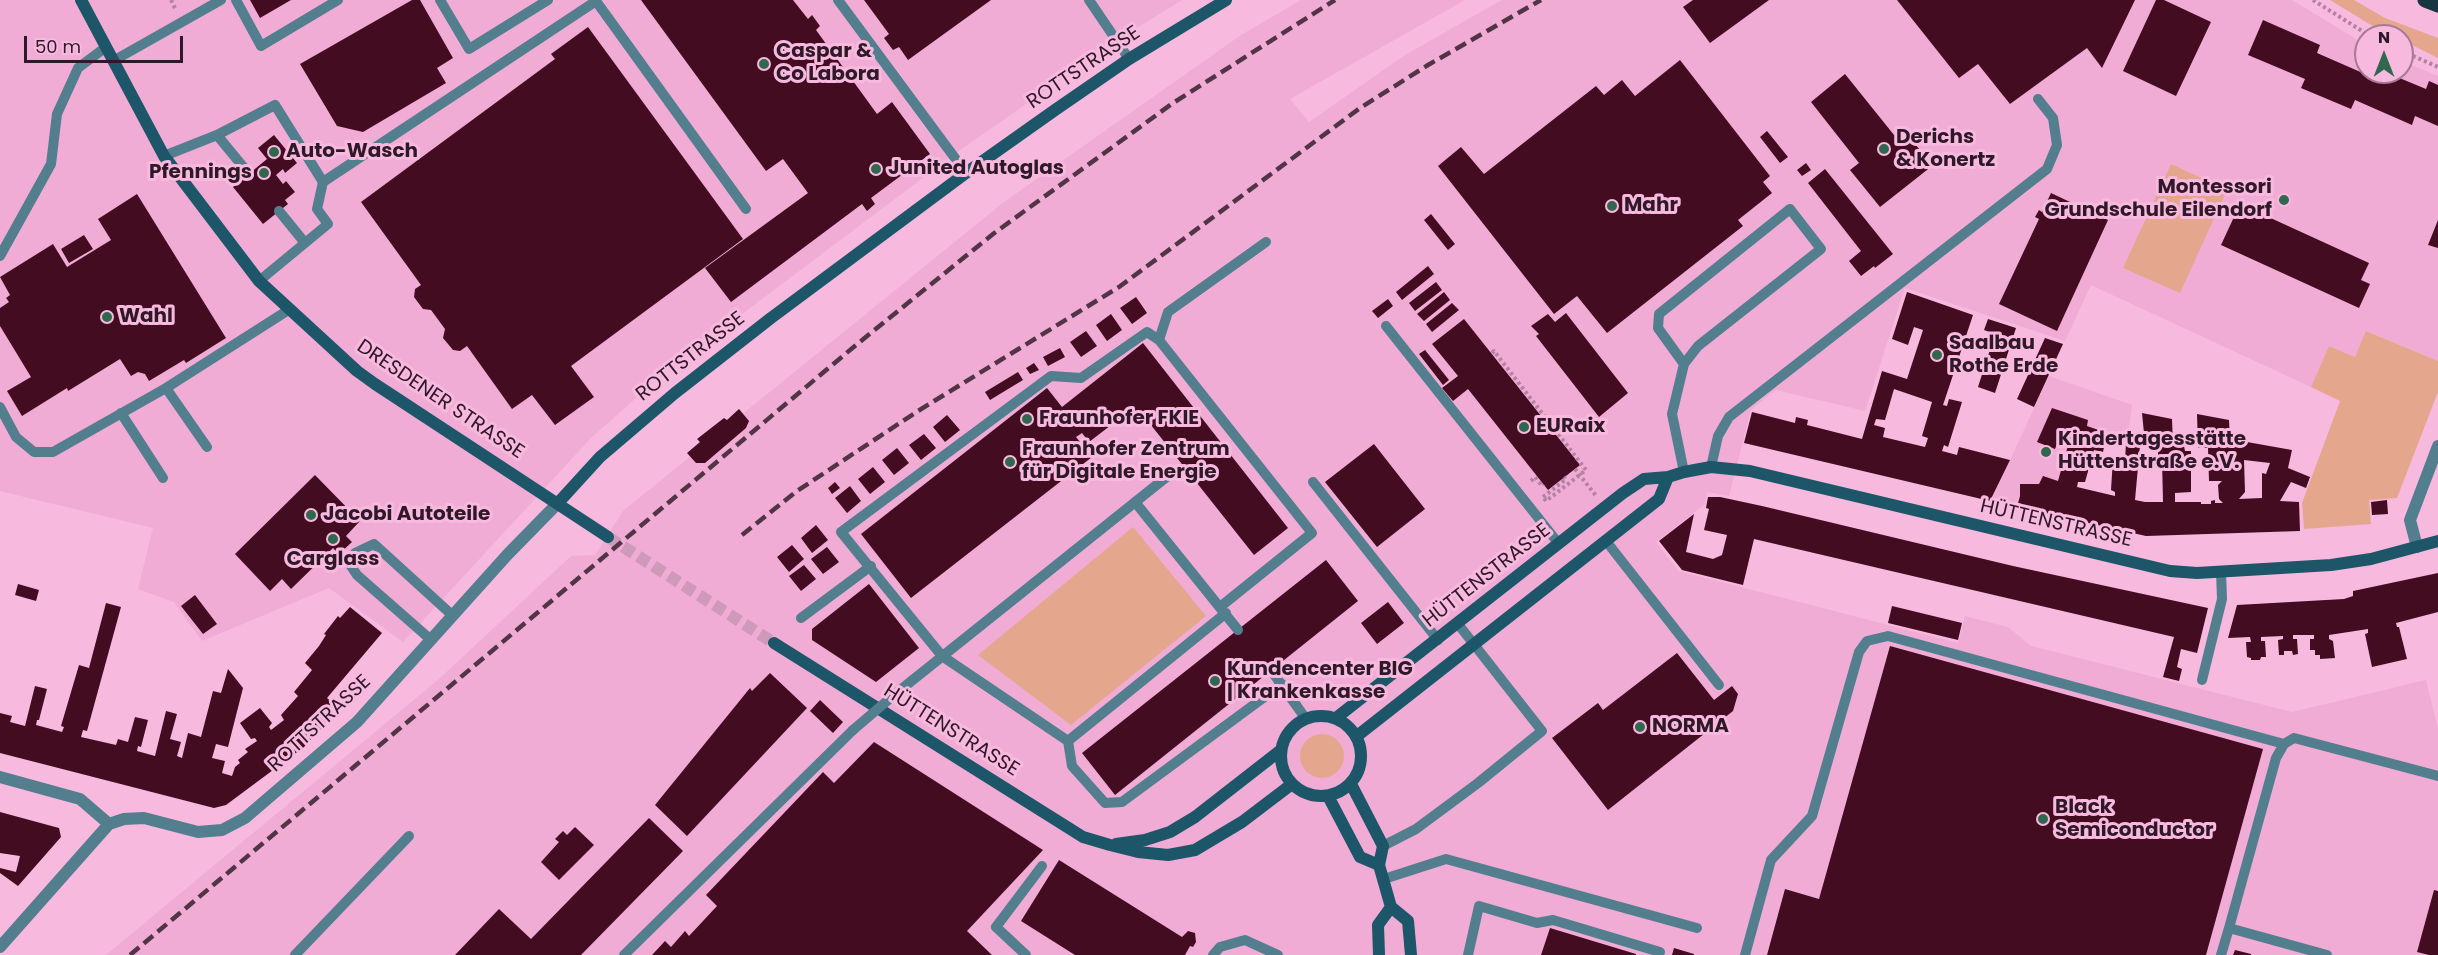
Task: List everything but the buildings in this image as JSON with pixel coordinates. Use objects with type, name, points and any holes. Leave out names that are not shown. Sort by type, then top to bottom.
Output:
[{"type":"main road","points":[[2425,0],[2438,5]]},
{"type":"street","name":"DRESDENER STRASSE","points":[[81,0],[164,156],[259,281],[357,371],[558,503]]},
{"type":"street","name":"ROTTSTRASSE","points":[[109,824],[124,819],[144,818],[198,832],[222,830],[245,818],[357,722],[452,615],[600,457],[675,393],[966,173],[1129,59],[1226,0]]},
{"type":"street","points":[[2417,547],[2410,520],[2438,446]]},
{"type":"street","name":"HÜTTENSTRASSE","points":[[1336,718],[1644,479],[1668,477],[1711,467],[1750,471],[2170,571],[2221,571],[2331,565],[2371,559],[2438,541]]},
{"type":"street","points":[[1357,736],[1659,500],[1668,477]]},
{"type":"street","points":[[558,503],[608,537]]},
{"type":"street","name":"HÜTTENSTRASSE","points":[[774,643],[1083,837],[1110,845],[1138,852],[1168,855],[1196,850],[1242,822],[1292,784]]},
{"type":"street","points":[[1316,716],[1336,718],[1352,729],[1357,736],[1362,761],[1358,774],[1351,784],[1340,792],[1328,796],[1315,796],[1302,792],[1285,774],[1281,762],[1281,750],[1286,737],[1294,726],[1306,718],[1316,716]]},
{"type":"street","name":"HÜTTENSTRASSE","points":[[1110,845],[1145,840],[1170,832],[1196,817],[1281,750]]},
{"type":"street","points":[[0,777],[80,799],[109,824],[0,947]]},
{"type":"street","points":[[1351,784],[1383,846],[1379,866],[1391,907],[1408,921],[1411,955]]},
{"type":"street","points":[[1328,796],[1360,857],[1379,866]]},
{"type":"street","points":[[1379,955],[1378,925],[1391,907]]},
{"type":"lane","points":[[114,61],[221,0]]},
{"type":"lane","points":[[236,0],[261,46],[338,0]]},
{"type":"lane","points":[[440,0],[469,50],[548,0]]},
{"type":"lane","points":[[838,0],[966,173]]},
{"type":"lane","points":[[259,281],[328,224],[317,209],[323,182],[596,1],[747,210]]},
{"type":"lane","points":[[1091,1],[1129,59]]},
{"type":"lane","points":[[0,256],[51,164],[57,114],[78,68],[106,47]]},
{"type":"lane","points":[[1711,467],[1718,436],[1730,417],[2047,169],[2057,145],[2053,118],[2038,99]]},
{"type":"lane","points":[[164,156],[217,135],[275,105],[323,182]]},
{"type":"lane","points":[[217,135],[249,174]]},
{"type":"lane","points":[[1684,364],[1658,328],[1659,314],[1790,210],[1821,249],[1698,346],[1684,364],[1672,414],[1684,472]]},
{"type":"lane","points":[[279,211],[305,243]]},
{"type":"lane","points":[[1159,340],[1168,312],[1266,242]]},
{"type":"lane","points":[[0,407],[16,438],[34,452],[53,452],[166,388],[290,309]]},
{"type":"lane","points":[[1386,326],[1559,544]]},
{"type":"lane","points":[[1068,741],[1312,533],[1159,340],[1147,332],[1081,378],[1051,376],[842,532],[942,656],[1068,741],[1072,766],[1105,803],[1122,802],[1282,684]]},
{"type":"lane","points":[[166,388],[207,447]]},
{"type":"lane","points":[[121,413],[163,478]]},
{"type":"lane","points":[[624,955],[853,730],[1169,475]]},
{"type":"lane","points":[[1313,482],[1438,640]]},
{"type":"lane","points":[[1135,502],[1238,630]]},
{"type":"lane","points":[[1606,541],[1719,685]]},
{"type":"lane","points":[[430,639],[357,575],[351,566],[355,553],[374,544],[452,615]]},
{"type":"lane","points":[[801,618],[871,566]]},
{"type":"lane","points":[[2202,680],[2222,598],[2221,571]]},
{"type":"lane","points":[[1383,846],[1416,829],[1542,731],[1458,624]]},
{"type":"lane","points":[[1745,955],[1771,860],[1812,816],[1859,652],[1868,641],[1888,636],[2284,744]]},
{"type":"lane","points":[[1271,670],[1306,718]]},
{"type":"lane","points":[[2221,955],[2276,758],[2284,744],[2294,738],[2438,776]]},
{"type":"lane","points":[[295,955],[409,836]]},
{"type":"lane","points":[[1384,879],[1446,860],[1697,928]]},
{"type":"lane","points":[[1026,955],[996,927],[1042,866]]},
{"type":"lane","points":[[1468,955],[1479,906],[1537,923],[1553,920],[1660,952]]},
{"type":"lane","points":[[2229,928],[2327,955]]},
{"type":"lane","points":[[1213,955],[1220,947],[1245,940],[1278,955]]},
{"type":"path","points":[[2313,0],[2354,26]]},
{"type":"path","points":[[2414,56],[2438,67]]},
{"type":"path","points":[[1492,353],[1494,351],[1586,470],[1546,501],[1531,481]]},
{"type":"path","points":[[1575,469],[1605,507]]},
{"type":"path","points":[[1517,491],[1535,477],[1542,486],[1543,484]]},
{"type":"path","points":[[1543,497],[1566,479],[1564,477]]},
{"type":"shaded area","points":[[0,0],[1182,0],[1119,39],[956,153],[665,372],[590,439],[403,642],[329,588],[202,641],[174,602],[138,589],[153,528],[0,491]]},
{"type":"shaded area","points":[[1301,0],[1465,0],[1290,99],[1309,122],[1405,55],[1502,0],[2292,0],[2354,38],[2354,84],[2414,84],[2414,66],[2438,76],[2438,361],[2367,331],[2355,357],[2329,346],[2311,387],[2091,285],[2065,341],[1905,288],[1865,411],[1776,390],[1751,410],[1729,496],[1707,492],[1705,504],[1656,542],[1679,571],[1958,643],[1965,616],[2008,627],[2031,646],[2292,712],[2426,680],[2438,729],[2438,955],[106,955],[439,679],[571,556],[595,555],[623,511],[1004,202],[1241,35]]},
{"type":"shaded area","points":[[2330,0],[2354,0],[2385,18],[2401,24],[2369,24]]},
{"type":"shaded area","points":[[2414,29],[2438,38],[2438,58],[2414,46]]},
{"type":"shaded area","points":[[2171,164],[2227,190],[2180,293],[2123,268]]},
{"type":"shaded area","points":[[2366,331],[2438,361],[2438,392],[2397,498],[2369,500],[2371,524],[2304,529],[2302,503],[2340,401],[2311,387],[2329,346],[2355,357]]},
{"type":"shaded area","name":"Kindertagesstätte Hüttenstraße e.V.","points":[[2049,376],[2132,405],[2127,443],[2087,426],[2059,517],[1991,501]]},
{"type":"shaded area","points":[[1133,527],[1206,616],[1071,725],[978,655]]},
{"type":"shaded area","points":[[1322,734],[1337,741],[1344,756],[1337,771],[1322,778],[1307,771],[1300,756],[1307,741]]},
{"type":"tunnel","points":[[608,537],[774,643]]},
{"type":"railway","points":[[130,955],[856,345],[993,234],[1173,103],[1335,0]]},
{"type":"railway","points":[[742,535],[797,491],[918,411],[1119,287],[1360,108],[1428,65],[1541,0]]},
{"type":"place","name":"Caspar & Co Labora","points":[[764,64]]},
{"type":"place","name":"Derichs & Konertz","points":[[1884,149]]},
{"type":"place","name":"Auto-Wasch","points":[[274,152]]},
{"type":"place","name":"Junited Autoglas","points":[[876,169]]},
{"type":"place","name":"Pfennings","points":[[264,173]]},
{"type":"place","name":"Montessori Grundschule Eilendorf","points":[[2284,200]]},
{"type":"place","name":"Mahr","points":[[1612,206]]},
{"type":"place","name":"Wahl","points":[[107,317]]},
{"type":"place","name":"Saalbau Rothe Erde","points":[[1937,355]]},
{"type":"place","name":"Fraunhofer FKIE","points":[[1027,419]]},
{"type":"place","name":"EURaix","points":[[1524,427]]},
{"type":"place","name":"Kindertagesstätte Hüttenstraße e.V.","points":[[2046,452]]},
{"type":"place","name":"Fraunhofer Zentrum für Digitale Energie","points":[[1010,462]]},
{"type":"place","name":"Jacobi Autoteile","points":[[311,515]]},
{"type":"place","name":"Carglass","points":[[333,539]]},
{"type":"place","name":"Kundencenter BIG | Krankenkasse","points":[[1215,681]]},
{"type":"place","name":"NORMA","points":[[1640,727]]},
{"type":"place","name":"Black Semiconductor","points":[[2043,819]]}]
